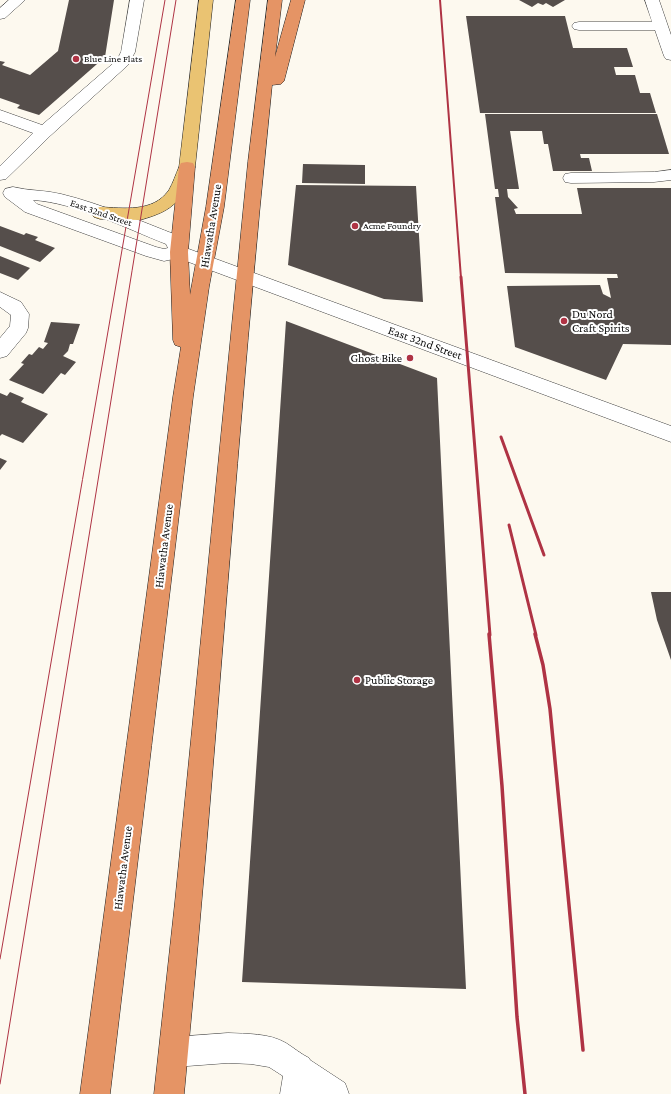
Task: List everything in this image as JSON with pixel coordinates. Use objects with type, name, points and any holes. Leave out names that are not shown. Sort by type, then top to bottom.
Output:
[{"type":"highway","name":"Hiawatha Avenue","points":[[95,1094],[183,397],[200,287],[206,263],[215,207],[243,0]]},
{"type":"highway","points":[[169,1094],[185,951],[245,277],[275,0]]},
{"type":"highway","points":[[260,136],[298,0]]},
{"type":"highway","points":[[183,397],[179,252],[187,167]]},
{"type":"main road","points":[[100,213],[140,214],[161,206],[172,198],[177,191],[187,167],[206,0]]},
{"type":"street","points":[[0,15],[18,0]]},
{"type":"street","points":[[0,175],[44,132],[123,62],[128,52],[137,0]]},
{"type":"street","points":[[654,6],[671,12]]},
{"type":"street","points":[[654,6],[665,31],[671,56]]},
{"type":"street","points":[[579,26],[665,31]]},
{"type":"street","points":[[0,116],[44,132]]},
{"type":"street","points":[[571,178],[654,177],[671,175]]},
{"type":"street","name":"East 32nd Street","points":[[6,191],[43,196],[100,213],[173,240],[179,252]]},
{"type":"street","name":"East 32nd Street","points":[[6,191],[31,208],[152,252],[164,255],[179,252],[671,434]]},
{"type":"street","points":[[0,299],[14,307],[20,314],[19,328],[0,350]]},
{"type":"street","points":[[174,1052],[228,1048],[251,1049],[275,1053],[297,1081],[334,1094]]},
{"type":"building","name":"Blue Line Flats","points":[[69,0],[114,0],[105,57],[39,115],[17,108],[20,105],[0,98],[0,61],[5,62],[2,65],[30,75],[58,51]]},
{"type":"building","points":[[519,0],[565,0],[553,7],[546,3],[543,5],[538,3],[532,7]]},
{"type":"building","points":[[466,16],[565,16],[573,48],[627,48],[633,67],[614,67],[616,75],[635,75],[640,93],[650,93],[656,113],[480,113]]},
{"type":"building","points":[[485,114],[657,114],[669,154],[580,154],[581,158],[589,158],[592,171],[553,171],[548,144],[544,144],[542,131],[510,131],[519,189],[507,189],[508,197],[518,208],[514,209],[516,214],[582,214],[577,188],[671,188],[671,345],[623,344],[606,380],[515,347],[507,286],[600,285],[603,294],[611,298],[607,278],[618,278],[617,274],[505,273],[495,197],[499,197],[498,189],[495,189]]},
{"type":"building","points":[[303,164],[365,165],[365,184],[302,183]]},
{"type":"building","name":"Acme Foundry","points":[[296,185],[416,186],[423,302],[384,299],[288,265]]},
{"type":"building","points":[[0,226],[24,235],[26,233],[38,237],[35,240],[55,248],[40,262],[0,246]]},
{"type":"building","points":[[0,256],[30,268],[18,280],[0,273]]},
{"type":"building","name":"Public Storage","points":[[286,321],[437,378],[466,989],[242,982]]},
{"type":"building","points":[[51,322],[80,324],[73,344],[70,344],[68,351],[63,356],[76,362],[65,375],[61,373],[43,394],[9,380],[24,364],[21,363],[29,354],[32,355],[39,347],[43,349],[48,343],[44,342]]},
{"type":"building","points":[[10,392],[24,398],[21,402],[48,414],[23,443],[2,434],[0,436],[0,393],[7,396]]},
{"type":"building","points":[[0,458],[7,461],[0,470]]},
{"type":"building","points":[[651,592],[671,592],[671,660],[657,620]]},
{"type":"tram line","points":[[0,959],[165,0]]},
{"type":"tram line","points":[[0,1084],[176,0]]},
{"type":"railway","points":[[440,0],[461,278]]},
{"type":"railway","points":[[461,277],[490,635]]},
{"type":"railway","points":[[501,437],[544,555]]},
{"type":"railway","points":[[509,525],[536,635]]},
{"type":"railway","points":[[489,634],[502,786],[517,1017],[525,1094]]},
{"type":"railway","points":[[535,634],[543,665],[550,709],[583,1050]]},
{"type":"place","name":"Blue Line Flats","points":[[76,59]]},
{"type":"place","name":"Acme Foundry","points":[[355,226]]},
{"type":"place","name":"Du Nord Craft Spirits","points":[[564,321]]},
{"type":"place","name":"Ghost Bike","points":[[410,358]]},
{"type":"place","name":"Public Storage","points":[[357,680]]}]
